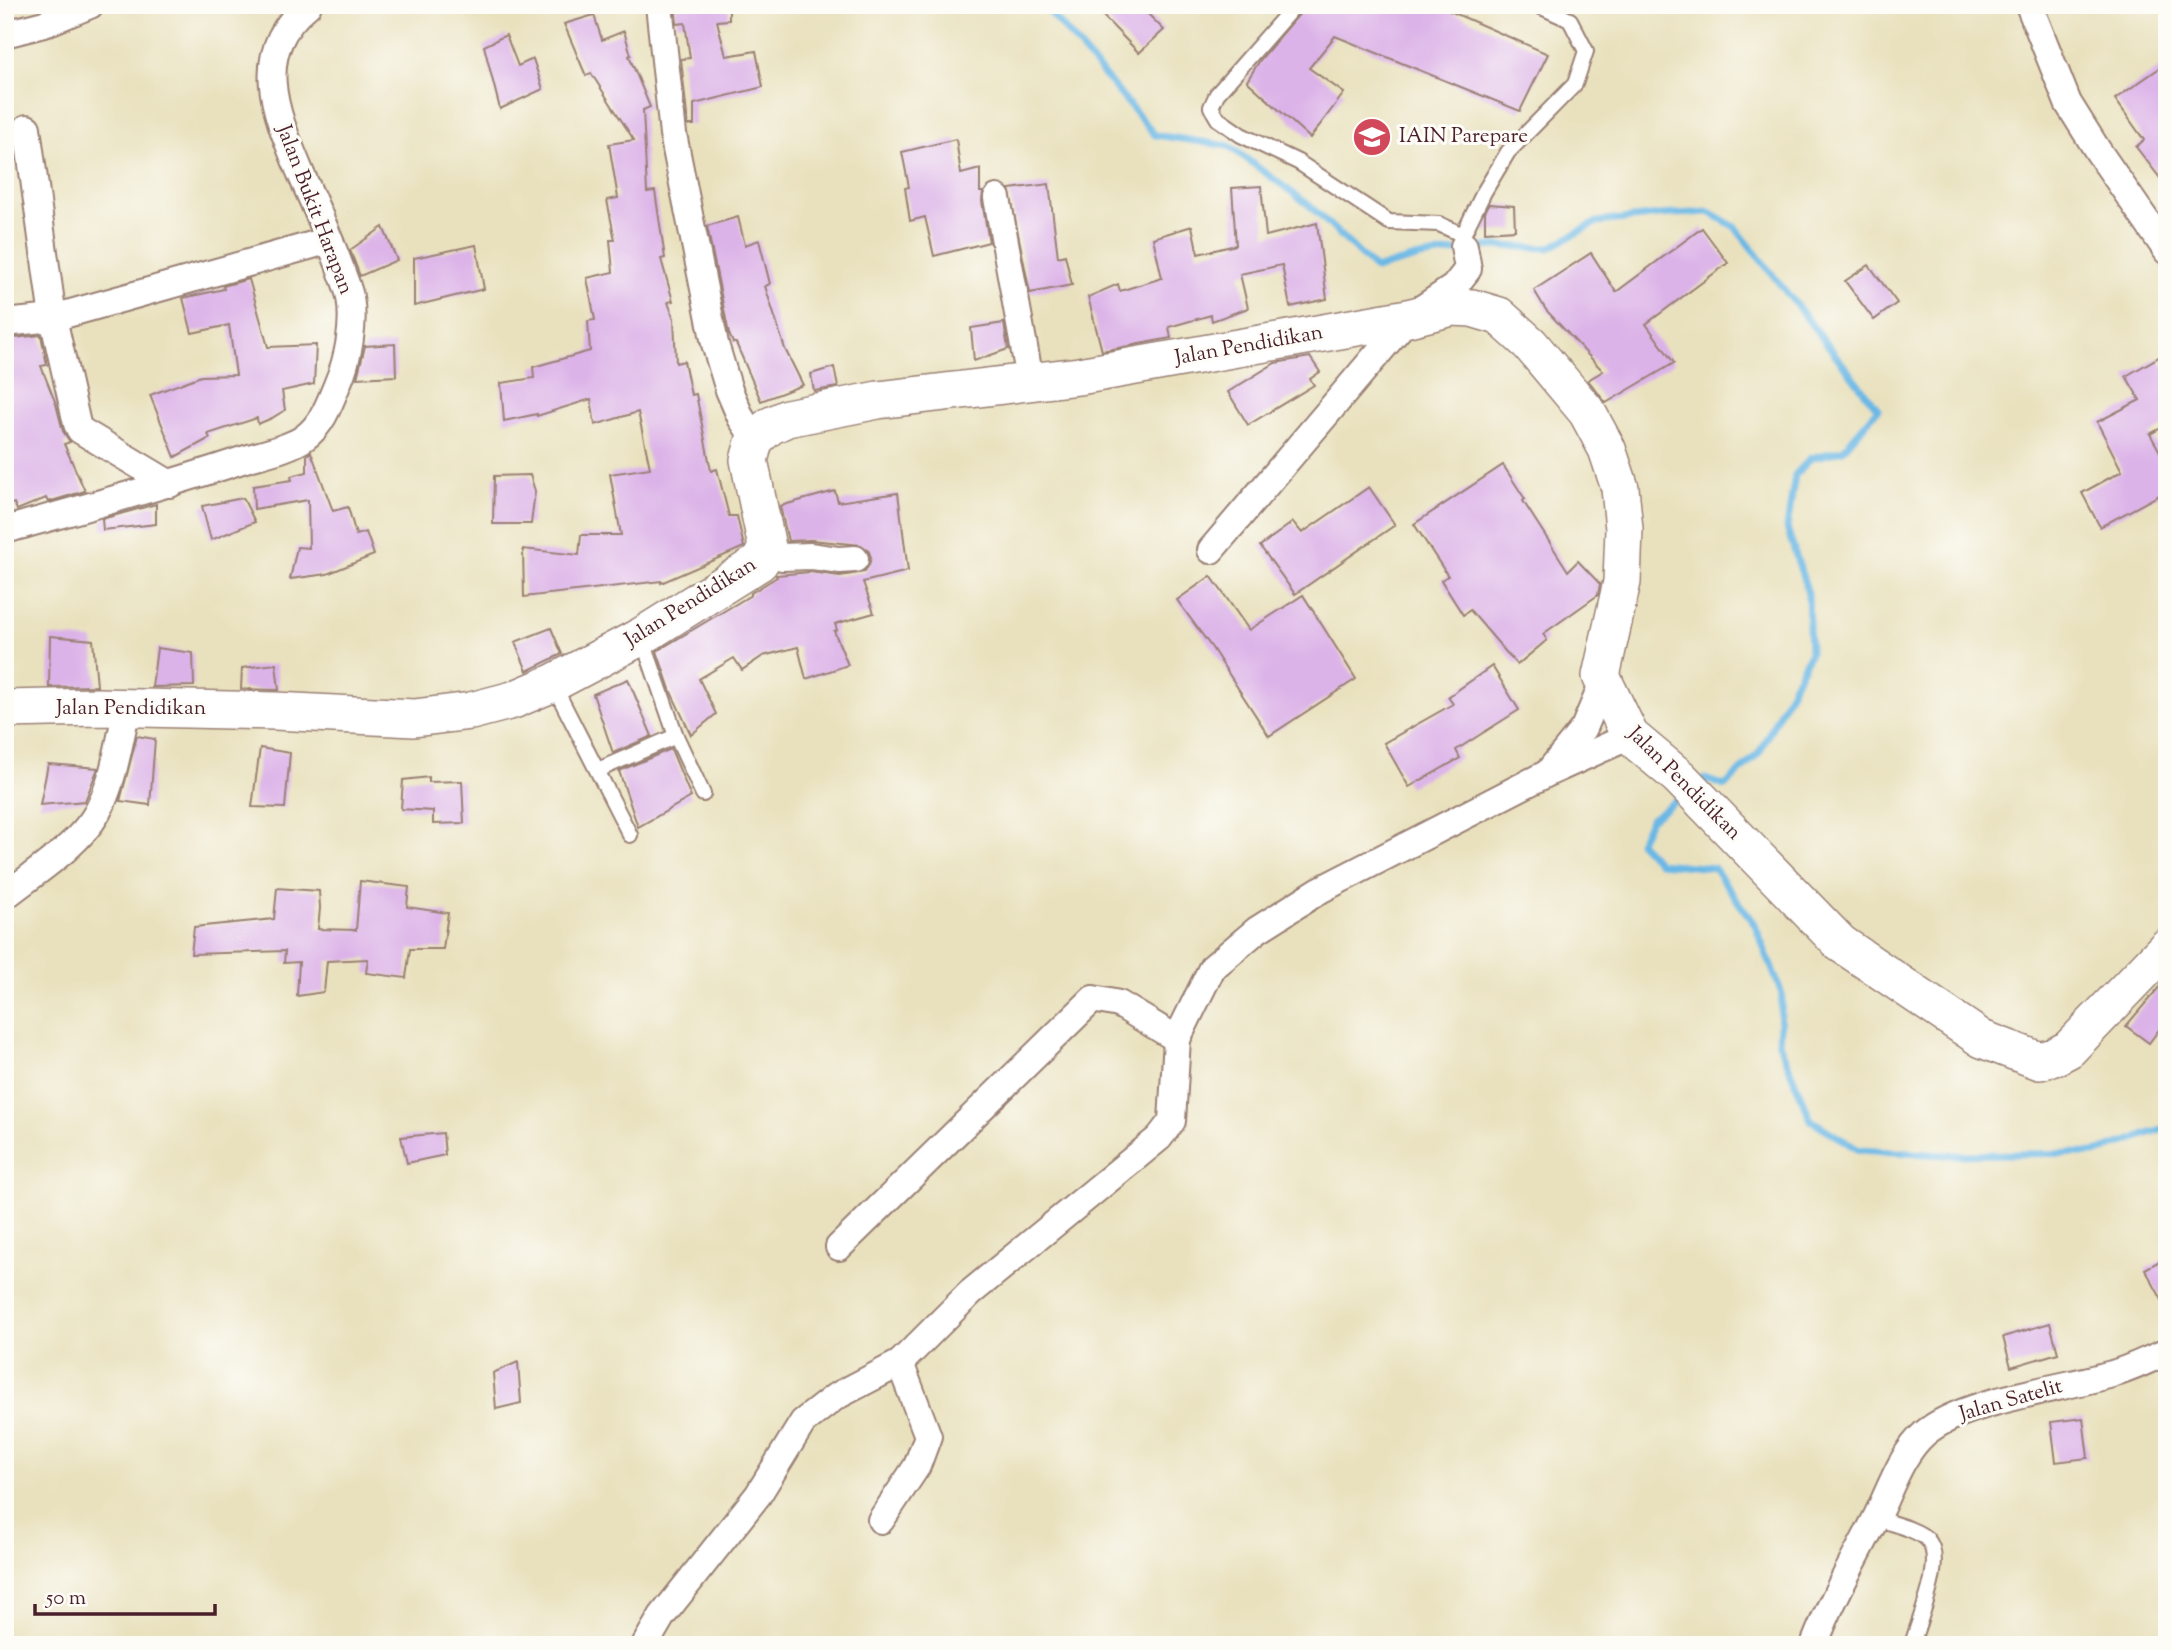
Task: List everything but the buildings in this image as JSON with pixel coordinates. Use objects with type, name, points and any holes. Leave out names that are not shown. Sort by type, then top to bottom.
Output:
[{"type":"street","points":[[5,34],[42,15],[90,5]]},
{"type":"street","name":"Jalan Bukit Harapan","points":[[5,530],[170,484],[301,440],[317,427],[327,410],[342,373],[351,317],[350,295],[330,240],[278,119],[272,91],[272,67],[280,40],[308,5]]},
{"type":"street","points":[[659,5],[673,134],[715,344],[729,390],[741,418],[755,439]]},
{"type":"street","points":[[2029,5],[2068,103],[2167,251]]},
{"type":"street","points":[[27,128],[53,318],[80,430],[170,484]]},
{"type":"street","points":[[997,198],[1030,380]]},
{"type":"street","points":[[5,323],[53,318],[330,240]]},
{"type":"street","points":[[1212,550],[1408,318],[1454,287],[1465,250]]},
{"type":"street","name":"Jalan Pendidikan","points":[[5,709],[275,711],[414,718],[481,709],[513,700],[553,683],[642,636],[755,566],[767,547],[749,460],[755,439],[787,418],[878,400],[1079,376],[1408,318],[1452,307],[1472,308],[1499,316],[1530,344],[1587,412],[1607,449],[1620,488],[1624,529],[1622,582],[1601,676],[1630,736],[1679,777],[1840,943],[1982,1039],[2040,1061],[2069,1049],[2167,947]]},
{"type":"street","points":[[767,547],[782,557],[855,559]]},
{"type":"street","points":[[1548,773],[1584,728],[1604,683]]},
{"type":"street","points":[[5,897],[82,834],[97,813],[107,788],[127,709]]},
{"type":"street","points":[[645,1645],[662,1616],[758,1494],[803,1422],[835,1397],[900,1363],[970,1293],[1158,1138],[1172,1121],[1177,1039],[1212,968],[1257,930],[1320,890],[1548,773],[1630,736]]},
{"type":"street","points":[[839,1247],[1093,999],[1119,1003],[1177,1039]]},
{"type":"street","name":"Jalan Satelit","points":[[1814,1645],[1827,1611],[1876,1518],[1903,1459],[1925,1433],[1973,1408],[2115,1374],[2167,1352]]},
{"type":"street","points":[[881,1520],[916,1466],[928,1436],[900,1363]]},
{"type":"lane","points":[[1295,5],[1217,94],[1211,107],[1218,119],[1241,135],[1298,162],[1388,222],[1439,223],[1465,250],[1508,152],[1575,84],[1586,51],[1570,20],[1537,5]]},
{"type":"lane","points":[[642,636],[676,736],[703,794]]},
{"type":"lane","points":[[553,683],[630,835]]},
{"type":"lane","points":[[598,770],[676,736]]},
{"type":"lane","points":[[1876,1518],[1919,1534],[1928,1541],[1932,1549],[1934,1571],[1912,1645]]},
{"type":"waterway","points":[[1044,5],[1155,135],[1229,146],[1309,205],[1375,269],[1420,257],[1459,251]]},
{"type":"waterway","points":[[1471,249],[1493,246],[1549,248],[1597,222],[1709,212],[1735,227],[1878,409],[1843,450],[1811,458],[1795,475],[1787,528],[1808,593],[1810,653],[1759,753],[1725,786],[1705,779],[1700,783]]},
{"type":"waterway","points":[[1682,796],[1651,819],[1639,842],[1659,863],[1714,868],[1755,925],[1782,994],[1779,1043],[1811,1120],[1859,1150],[1944,1155],[2096,1153],[2167,1127]]},
{"type":"place","name":"IAIN Parepare","points":[[1372,137]]}]
